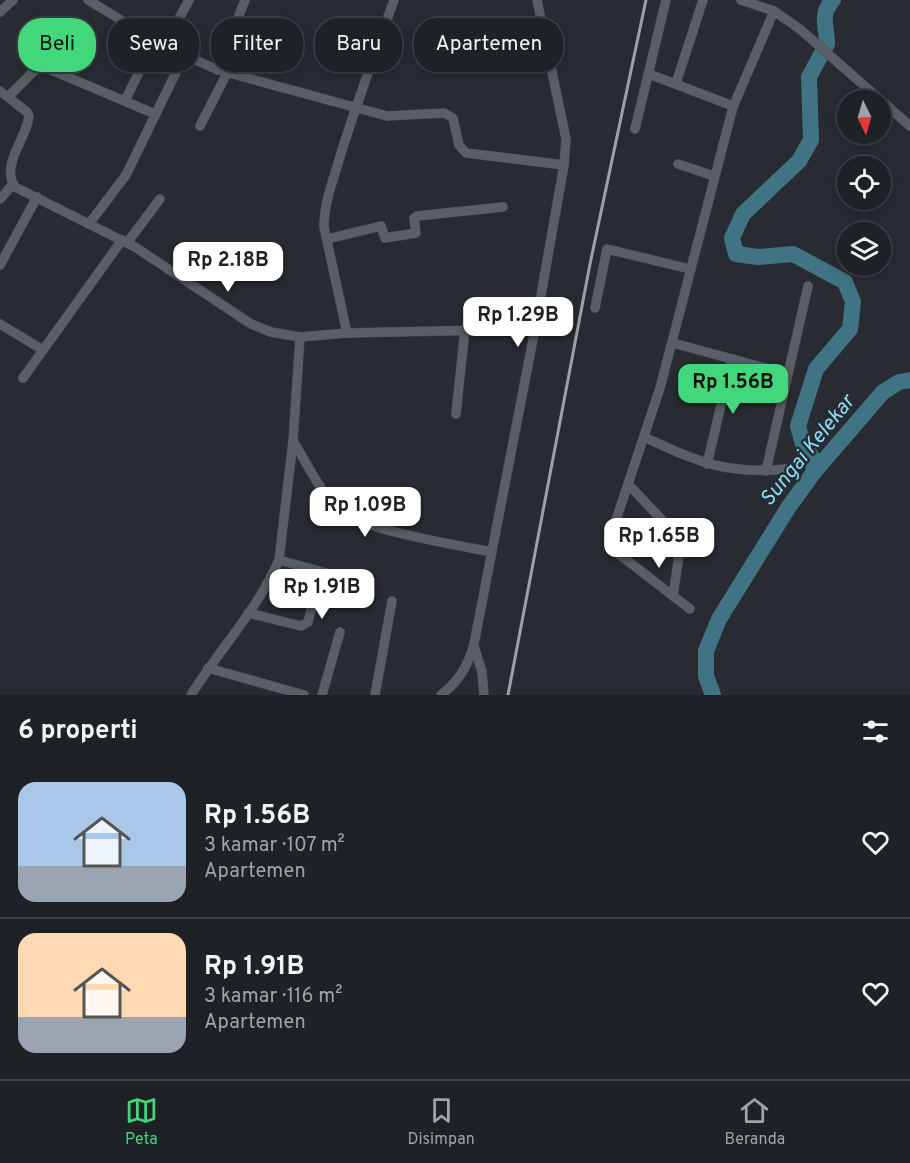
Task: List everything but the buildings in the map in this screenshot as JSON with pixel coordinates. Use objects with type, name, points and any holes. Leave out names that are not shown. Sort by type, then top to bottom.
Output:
[{"type":"street","points":[[0,12],[13,0]]},
{"type":"street","points":[[88,0],[117,18]]},
{"type":"street","points":[[179,18],[189,0]]},
{"type":"street","points":[[238,18],[244,0]]},
{"type":"street","points":[[347,333],[324,227],[326,203],[355,109],[394,0]]},
{"type":"street","points":[[441,695],[452,687],[464,672],[474,644],[564,165],[566,139],[537,0]]},
{"type":"street","points":[[635,129],[666,0]]},
{"type":"street","points":[[676,83],[704,0]]},
{"type":"street","points":[[741,0],[774,11],[813,40],[910,126]]},
{"type":"street","points":[[690,609],[609,545],[673,343],[733,106],[774,11]]},
{"type":"street","points":[[155,114],[44,67],[36,69],[4,94],[30,116],[11,164],[13,184],[124,242],[251,324],[271,332],[300,337],[347,333],[535,329]]},
{"type":"street","points":[[125,101],[139,72]]},
{"type":"street","points":[[89,224],[126,175],[176,72]]},
{"type":"street","points":[[200,126],[222,72],[387,116],[444,113],[453,118],[459,145],[466,153],[564,165]]},
{"type":"street","points":[[649,74],[733,106]]},
{"type":"street","points":[[678,164],[714,176]]},
{"type":"street","points":[[0,199],[13,184]]},
{"type":"street","points":[[0,265],[37,197]]},
{"type":"street","points":[[23,378],[124,242],[160,199]]},
{"type":"street","points":[[327,239],[381,226],[386,238],[390,238],[416,233],[414,218],[417,216],[503,207]]},
{"type":"street","points":[[596,308],[607,249],[690,269]]},
{"type":"street","points":[[766,471],[808,286]]},
{"type":"street","points":[[0,324],[43,350]]},
{"type":"street","points":[[456,414],[465,329]]},
{"type":"street","points":[[191,695],[248,613],[279,560],[300,337]]},
{"type":"street","points":[[673,343],[787,374]]},
{"type":"street","points":[[707,464],[732,359]]},
{"type":"street","points":[[644,437],[707,464],[766,471],[785,470]]},
{"type":"street","points":[[292,441],[339,510],[350,518],[371,525],[492,552]]},
{"type":"street","points":[[628,485],[678,537],[680,545],[673,596]]},
{"type":"street","points":[[279,560],[330,574]]},
{"type":"street","points":[[248,613],[301,626],[308,622],[312,598],[266,585]]},
{"type":"street","points":[[375,695],[392,601]]},
{"type":"street","points":[[322,695],[340,632]]},
{"type":"street","points":[[474,644],[482,672],[484,695]]},
{"type":"street","points":[[208,668],[304,695]]},
{"type":"waterway","points":[[814,472],[812,457],[803,444],[798,426],[816,369],[850,329],[853,302],[845,282],[793,254],[758,257],[736,254],[732,238],[743,214],[799,161],[811,140],[809,77],[827,44],[825,16],[833,0]]},
{"type":"waterway","name":"Sungai Kelekar","points":[[713,695],[706,676],[706,651],[719,619],[788,508],[814,472],[883,392],[899,382],[910,380]]},
{"type":"railway","points":[[508,695],[590,264],[646,0]]}]
